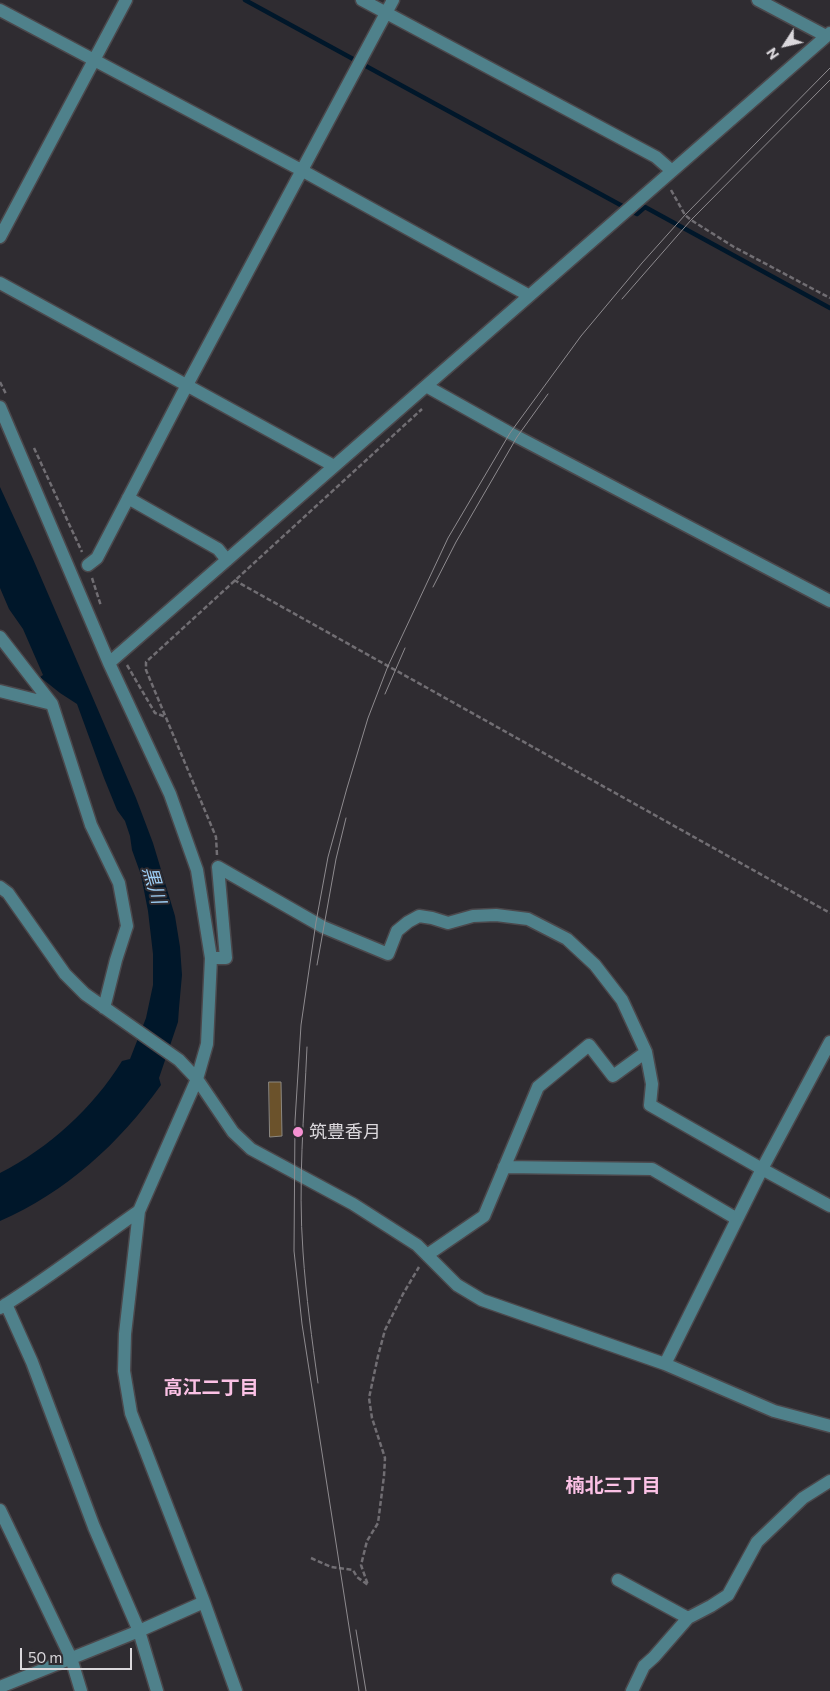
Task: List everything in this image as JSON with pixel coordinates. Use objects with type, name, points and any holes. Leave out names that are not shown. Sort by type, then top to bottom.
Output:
[{"type":"street","points":[[0,237],[126,0]]},
{"type":"street","points":[[362,0],[656,157],[668,174]]},
{"type":"street","points":[[88,565],[97,558],[187,385],[303,172],[393,0]]},
{"type":"street","points":[[109,663],[828,34],[758,0]]},
{"type":"street","points":[[0,10],[528,295]]},
{"type":"street","points":[[0,283],[334,466]]},
{"type":"street","points":[[426,386],[510,433],[830,601]]},
{"type":"street","points":[[0,407],[109,663],[170,794],[197,870],[212,958],[207,1044],[197,1079],[140,1211],[125,1334],[124,1371],[131,1412],[236,1691]]},
{"type":"street","points":[[128,498],[218,549],[227,560]]},
{"type":"street","points":[[0,637],[52,704],[91,825],[119,883],[127,926],[104,1008]]},
{"type":"street","points":[[0,691],[52,704]]},
{"type":"street","points":[[212,958],[226,958],[218,867]]},
{"type":"street","points":[[218,867],[323,927],[388,954],[397,932],[408,922],[419,916],[448,923],[473,916],[496,914],[528,919],[567,939],[595,965],[622,1000],[646,1052],[652,1084],[650,1105],[762,1170],[830,1206]]},
{"type":"street","points":[[0,887],[8,893],[65,974],[84,994],[179,1060],[197,1079],[233,1132],[251,1149],[353,1204],[416,1245],[457,1285],[482,1300],[665,1364],[774,1411],[830,1426]]},
{"type":"street","points":[[665,1364],[762,1170],[830,1042]]},
{"type":"street","points":[[427,1255],[484,1216],[538,1087],[589,1045],[613,1076],[646,1052]]},
{"type":"street","points":[[504,1167],[652,1169],[737,1219]]},
{"type":"street","points":[[140,1211],[104,1235],[72,1260],[3,1306],[32,1362],[94,1527],[139,1631],[157,1691]]},
{"type":"street","points":[[632,1691],[644,1666],[654,1658],[688,1618],[711,1606],[728,1594],[758,1542],[803,1498],[830,1481]]},
{"type":"street","points":[[0,1510],[71,1658],[81,1691]]},
{"type":"street","points":[[618,1580],[688,1618]]},
{"type":"street","points":[[0,1687],[139,1631],[204,1602]]},
{"type":"path","points":[[668,174],[685,215],[734,247],[830,298]]},
{"type":"path","points":[[218,867],[216,837],[146,670],[146,662],[439,394]]},
{"type":"path","points":[[234,580],[830,913]]},
{"type":"path","points":[[311,1558],[331,1566],[353,1570],[357,1577],[368,1585],[361,1565],[366,1541],[378,1523],[385,1458],[372,1418],[369,1398],[385,1330],[403,1294],[427,1255]]},
{"type":"water","name":"黒川","points":[[0,487],[136,798],[153,843],[175,916],[182,975],[178,1022],[159,1078],[161,1085],[128,1127],[90,1164],[47,1196],[0,1221],[0,1173],[36,1152],[68,1125],[98,1095],[122,1061],[130,1059],[146,1018],[153,985],[153,954],[148,911],[141,875],[132,850],[130,836],[125,821],[117,810],[104,778],[77,704],[40,677],[43,675],[23,629],[9,609],[0,588]]},
{"type":"building","points":[[269,1082],[281,1082],[282,1136],[270,1137]]},
{"type":"waterway","points":[[245,0],[637,214],[645,207],[830,308]]},
{"type":"tram line","points":[[359,1691],[302,1324],[294,1251],[295,1121],[301,1025],[316,922],[328,857],[347,788],[368,718],[388,666],[448,538],[510,433],[581,336],[642,263],[685,215],[830,68]]},
{"type":"tram line","points":[[622,299],[691,220],[830,80]]},
{"type":"tram line","points":[[433,587],[456,542],[517,437],[548,394]]},
{"type":"tram line","points":[[385,694],[405,648]]},
{"type":"tram line","points":[[317,965],[336,859],[346,818]]},
{"type":"tram line","points":[[307,1047],[301,1201],[307,1301],[318,1383]]},
{"type":"tram line","points":[[356,1630],[366,1691]]},
{"type":"place","name":"筑豊香月","points":[[298,1132]]},
{"type":"district","name":"高江二丁目","points":[[211,1388]]},
{"type":"district","name":"楠北三丁目","points":[[613,1486]]}]
